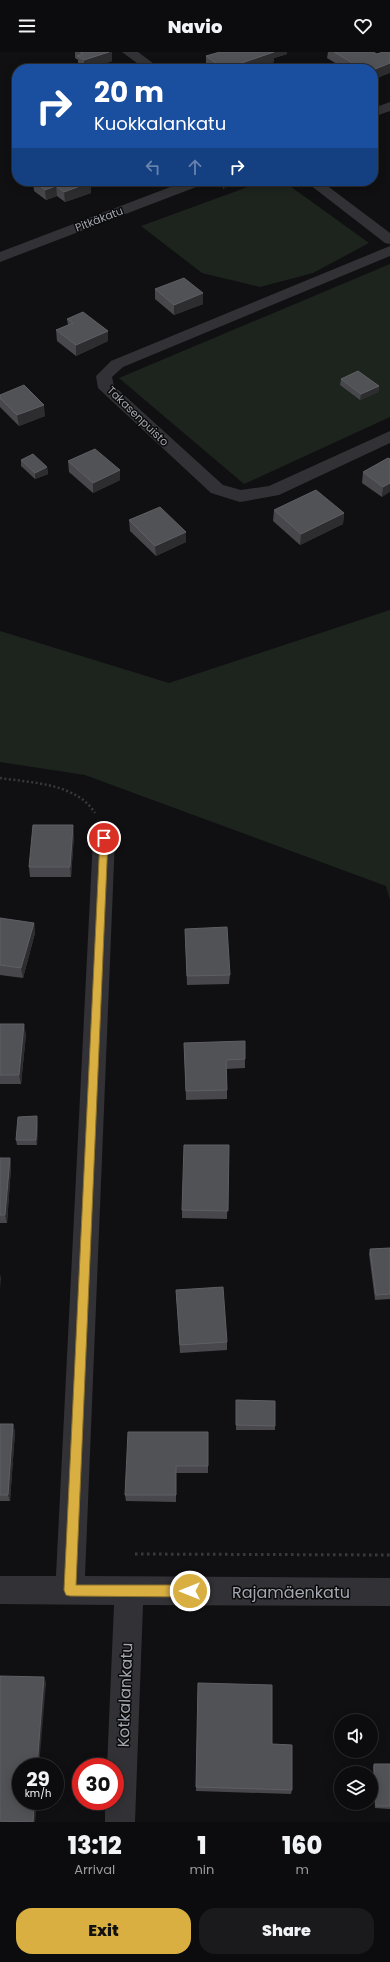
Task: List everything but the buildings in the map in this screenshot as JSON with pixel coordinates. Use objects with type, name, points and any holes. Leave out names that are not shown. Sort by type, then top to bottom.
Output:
[{"type":"street","points":[[130,52],[147,64]]},
{"type":"street","points":[[378,111],[390,106]]},
{"type":"street","name":"Pitkäkatu","points":[[0,257],[186,186]]},
{"type":"street","points":[[319,186],[390,240]]},
{"type":"street","name":"Takasenpuisto","points":[[390,251],[117,364],[104,376],[106,388],[217,489],[240,496],[273,491],[390,436]]},
{"type":"street","points":[[70,1590],[104,838]]},
{"type":"street","name":"Rajamäenkatu","points":[[0,1590],[390,1592]]},
{"type":"street","name":"Kotkalankatu","points":[[120,1822],[129,1591]]},
{"type":"path","points":[[0,778],[66,789],[92,805],[104,838]]},
{"type":"path","points":[[126,1554],[390,1555]]},
{"type":"shaded area","points":[[250,186],[290,186],[369,243],[313,273],[260,287],[202,273],[141,226]]},
{"type":"shaded area","points":[[390,264],[390,417],[244,484],[119,378]]},
{"type":"shaded area","points":[[390,610],[390,900],[386,886],[85,775],[0,762],[0,631],[169,683]]},
{"type":"route","points":[[104,838],[70,1590],[190,1591]]}]
